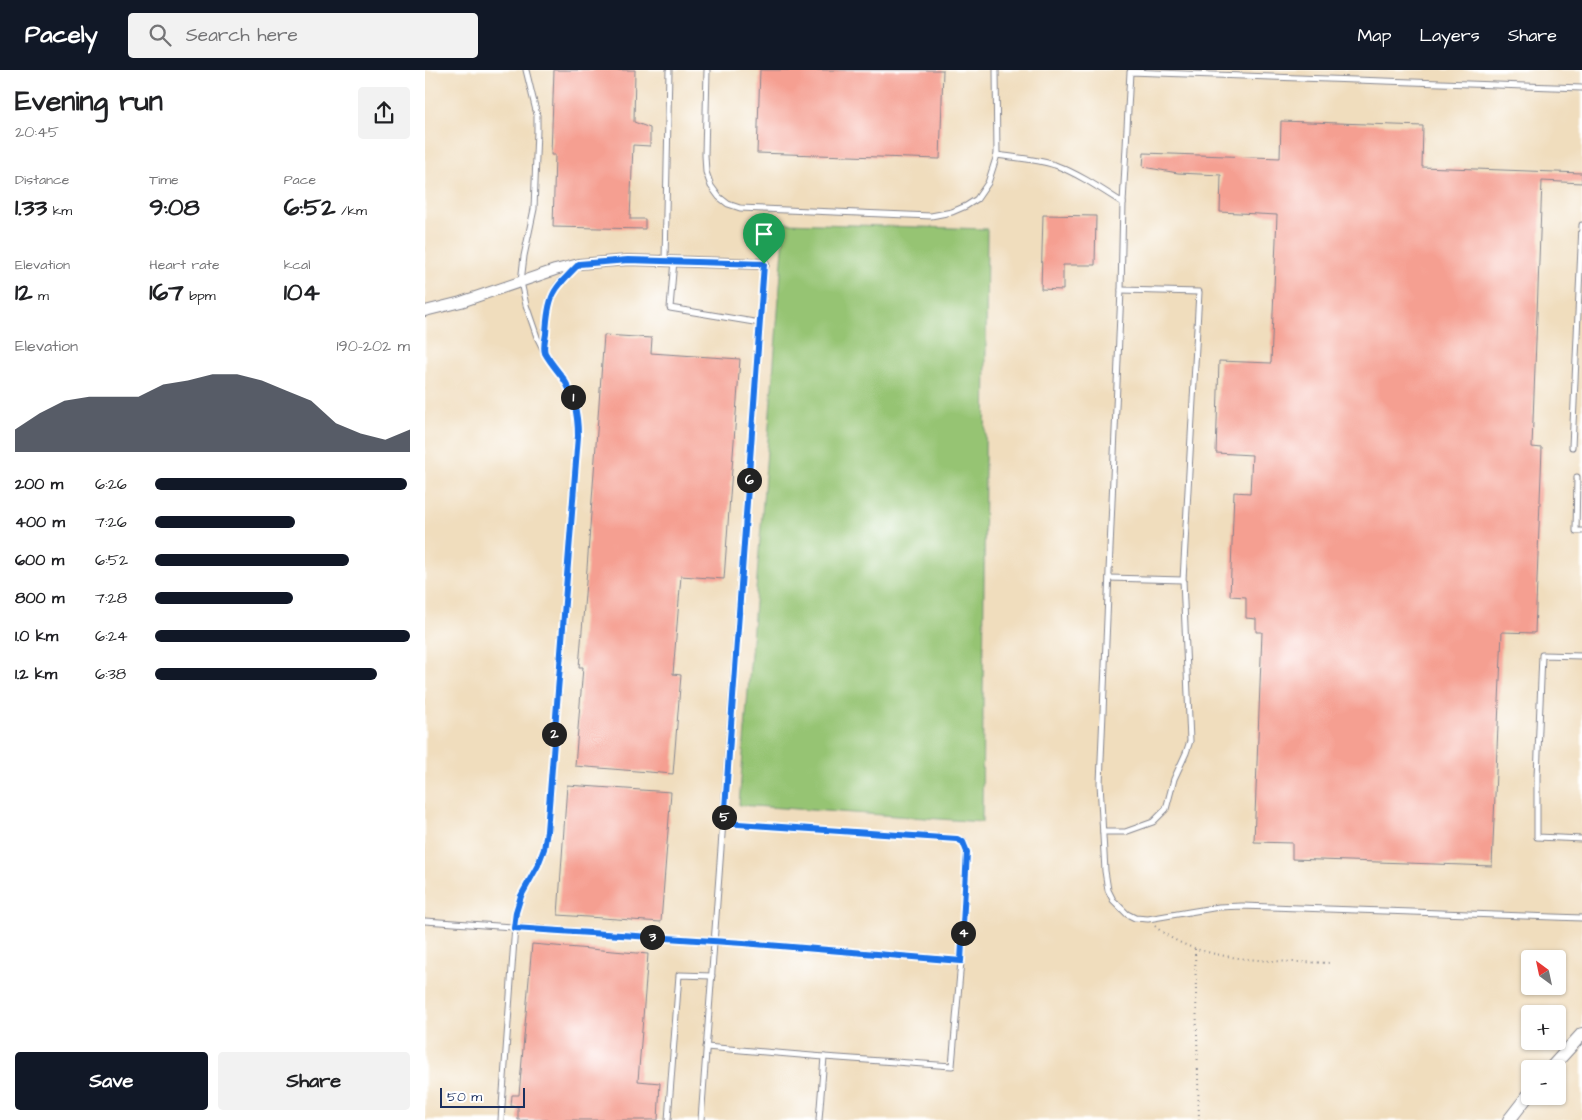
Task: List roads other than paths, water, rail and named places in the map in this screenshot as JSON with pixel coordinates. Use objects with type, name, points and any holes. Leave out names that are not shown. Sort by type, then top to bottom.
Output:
[{"type":"street","points":[[425,311],[461,302],[555,270],[579,264],[601,261],[669,260],[764,264]]},
{"type":"street","points":[[1558,1060],[1582,1034]]},
{"type":"street","points":[[1509,1120],[1521,1105]]},
{"type":"lane","points":[[501,1120],[516,912],[521,896],[538,865],[546,840],[578,436],[576,407],[572,394],[537,337],[530,320],[521,282],[533,209],[537,130],[537,115],[526,70]]},
{"type":"lane","points":[[669,70],[670,308],[760,323]]},
{"type":"lane","points":[[707,70],[706,172],[711,186],[727,204],[740,208],[931,216],[960,209],[977,199],[988,183],[997,155],[996,70]]},
{"type":"lane","points":[[1582,88],[1130,72],[1100,783],[1109,890],[1113,900],[1127,914],[1135,918],[1148,919],[1200,909],[1242,906],[1582,918]]},
{"type":"lane","points":[[997,155],[1036,160],[1054,165],[1095,184],[1123,203]]},
{"type":"lane","points":[[1572,447],[1582,225]]},
{"type":"lane","points":[[544,351],[547,308],[559,284],[579,264]]},
{"type":"lane","points":[[701,1120],[764,264]]},
{"type":"lane","points":[[1103,832],[1125,832],[1153,822],[1166,809],[1174,779],[1190,741],[1183,580],[1199,292],[1121,290]]},
{"type":"lane","points":[[1577,477],[1576,531],[1582,531]]},
{"type":"lane","points":[[1109,578],[1183,580]]},
{"type":"lane","points":[[1582,656],[1542,655],[1537,777],[1537,837],[1582,839]]},
{"type":"lane","points":[[706,1047],[952,1066],[961,961],[967,852],[963,842],[957,839],[724,823]]},
{"type":"lane","points":[[425,921],[961,961]]},
{"type":"lane","points":[[668,1120],[679,975],[712,976]]},
{"type":"lane","points":[[819,1120],[824,1057]]}]
